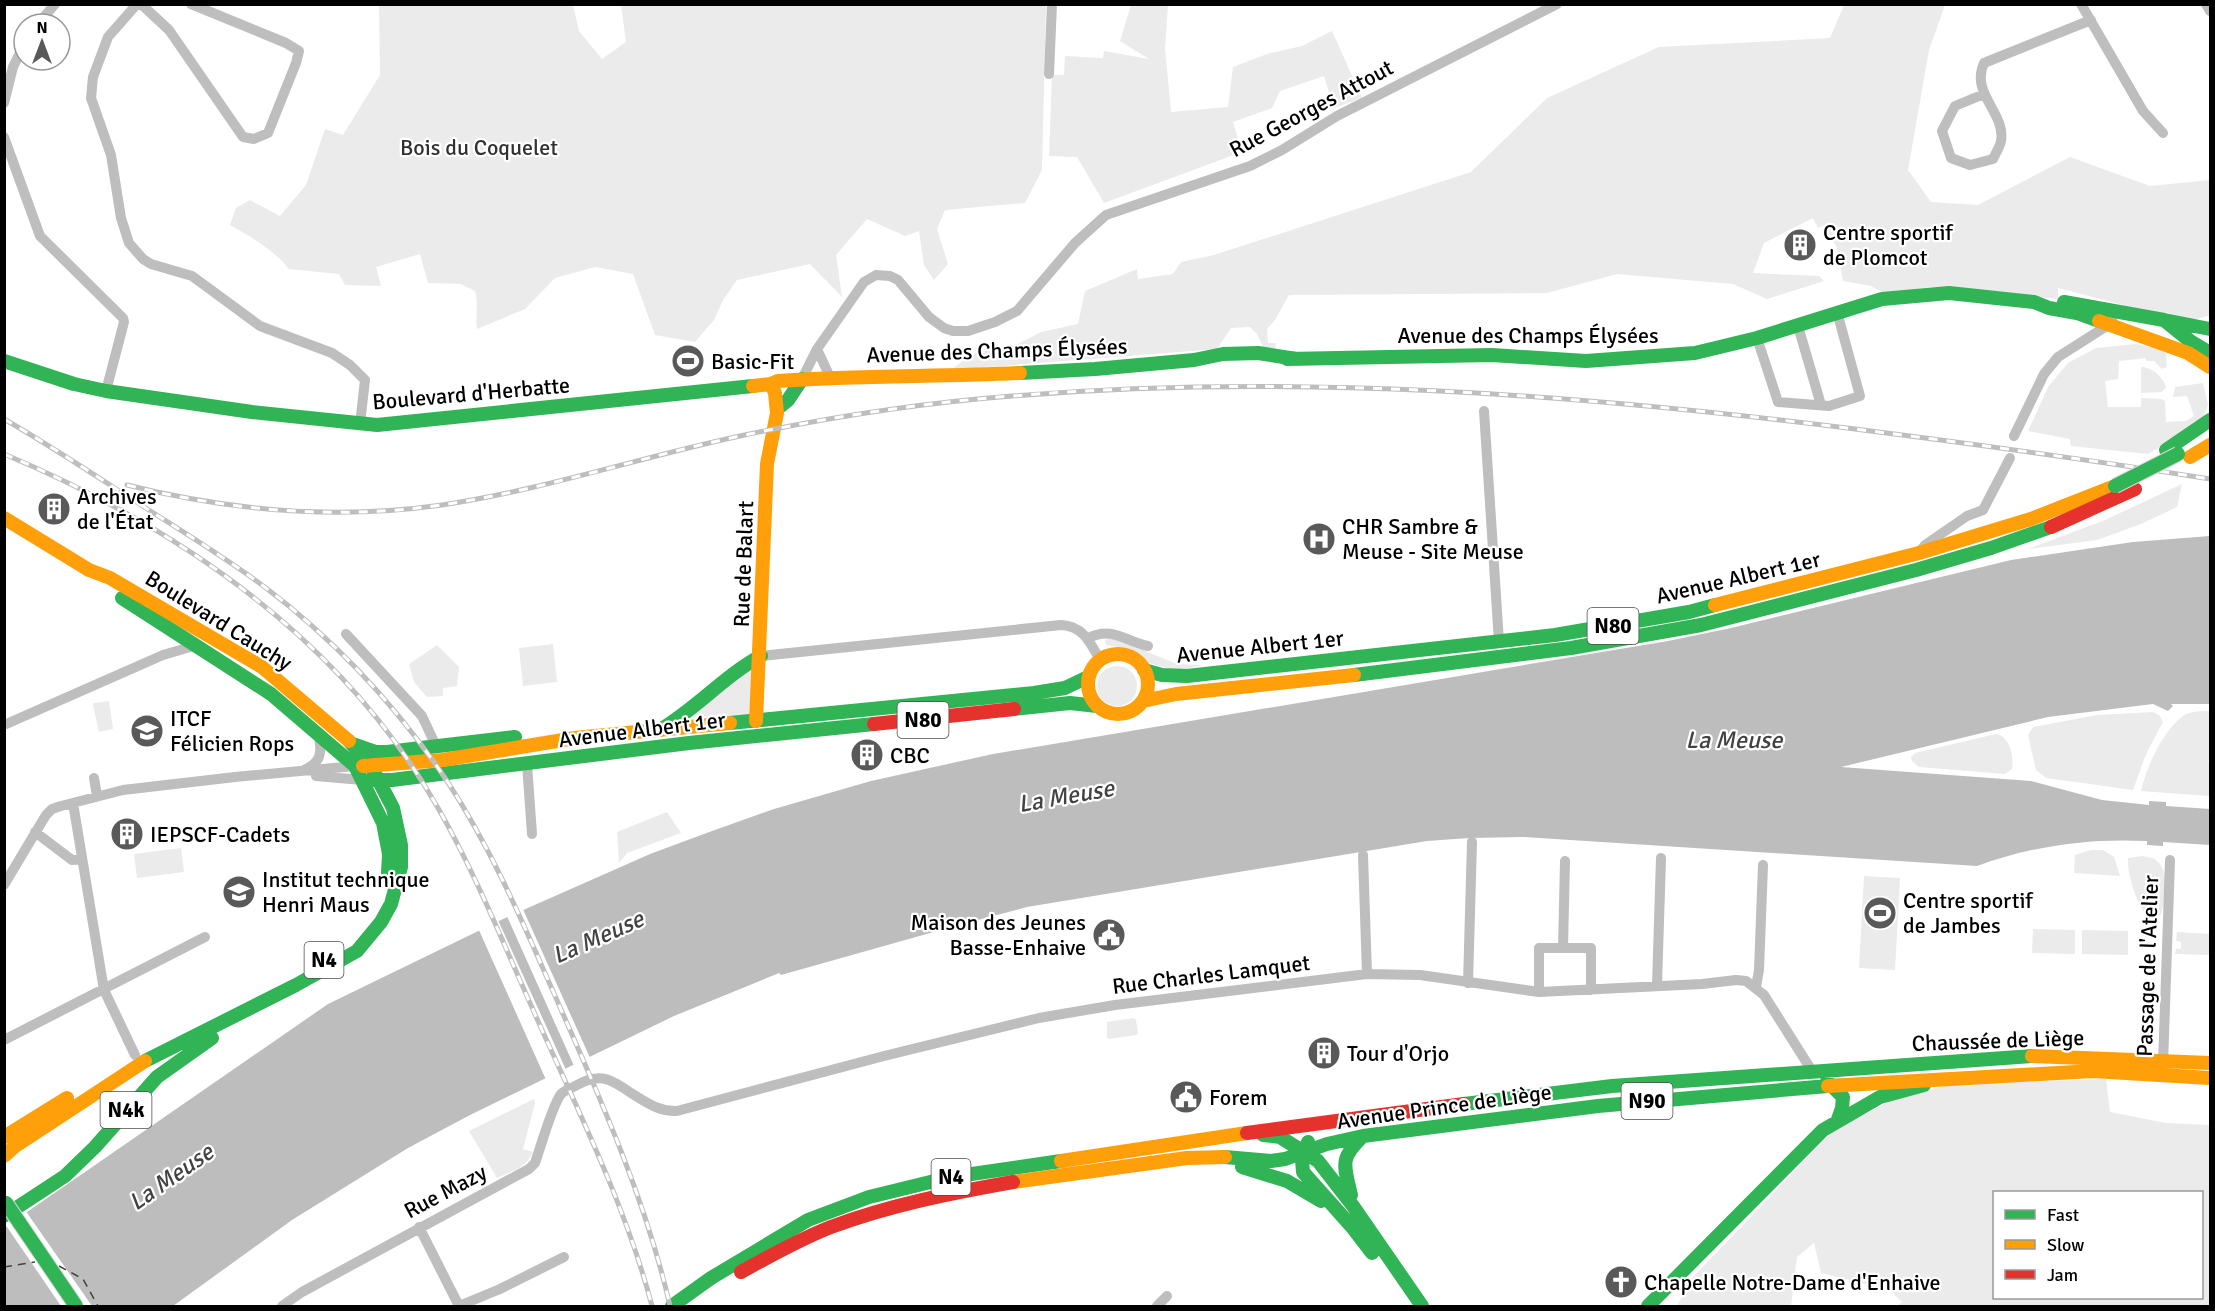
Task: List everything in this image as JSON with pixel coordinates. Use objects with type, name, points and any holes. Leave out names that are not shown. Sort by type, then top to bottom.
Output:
[{"type":"main road","name":"Avenue des Champs Élysées","points":[[802,379],[948,377],[1095,369],[1194,360],[1223,354],[1258,353],[1296,359],[1492,355],[1618,360],[1695,353],[1757,338],[1882,299],[1928,293],[2034,302],[2049,308],[2077,313],[2188,353],[2211,367]]},
{"type":"main road","name":"Avenue des Champs Élysées","points":[[2034,302],[2046,300],[2067,302],[2164,320],[2190,341],[2211,353]]},
{"type":"main road","points":[[2150,317],[2153,340]]},
{"type":"main road","points":[[2195,327],[2211,317]]},
{"type":"main road","points":[[2164,320],[2211,329]]},
{"type":"main road","name":"Boulevard d'Herbatte","points":[[4,361],[75,384],[106,391],[252,412],[360,423],[395,424],[802,379]]},
{"type":"main road","points":[[777,409],[788,400],[802,379]]},
{"type":"main road","name":"Rue de Balart","points":[[756,721],[761,656],[767,461],[777,409],[777,394],[771,384]]},
{"type":"main road","points":[[2178,454],[2211,420]]},
{"type":"main road","name":"Avenue Albert 1er","points":[[1144,670],[1176,677],[1555,635],[1689,612],[1919,553],[1991,531],[2070,504],[2178,454],[2211,435]]},
{"type":"main road","name":"N80","points":[[2178,454],[2211,445]]},
{"type":"main road","name":"Avenue Albert 1er","points":[[362,780],[380,781],[737,738],[1070,703],[1097,706],[1118,714],[1132,710],[1143,701],[1176,694],[1496,658],[1702,624],[1864,584],[1980,551],[2056,526],[2135,489],[2178,454]]},
{"type":"main road","name":"Boulevard Cauchy","points":[[7,523],[89,570],[110,578],[262,667],[353,744],[372,766]]},
{"type":"main road","points":[[1980,551],[1991,531]]},
{"type":"main road","name":"Boulevard Cauchy","points":[[89,570],[104,586],[271,694],[355,766]]},
{"type":"main road","points":[[1496,658],[1499,642]]},
{"type":"main road","points":[[1437,665],[1445,648]]},
{"type":"main road","name":"Avenue Albert 1er","points":[[1100,660],[1107,656],[1125,654],[1139,663],[1144,670],[1148,685],[1143,701]]},
{"type":"main road","name":"Avenue Albert 1er","points":[[527,764],[533,756],[619,744],[663,729],[748,662],[761,656]]},
{"type":"main road","points":[[1097,706],[1089,693],[1088,677],[1092,667],[1100,660]]},
{"type":"main road","name":"Avenue Albert 1er","points":[[355,766],[474,757],[517,747],[575,738],[1034,693],[1065,688],[1088,677]]},
{"type":"main road","name":"Avenue Albert 1er","points":[[762,736],[789,718]]},
{"type":"main road","points":[[737,738],[748,732],[756,721]]},
{"type":"main road","name":"Avenue Albert 1er","points":[[353,744],[376,752],[387,752],[528,736],[575,738]]},
{"type":"main road","name":"N4","points":[[4,1137],[135,1055],[331,957],[349,945],[363,930],[380,902],[386,885],[389,854],[383,824],[355,766]]},
{"type":"main road","name":"N4","points":[[4,1156],[139,1064],[334,966],[357,951],[381,922],[390,904],[401,867],[401,845],[393,808],[372,766]]},
{"type":"main road","points":[[393,808],[398,792],[407,778]]},
{"type":"main road","name":"N4k","points":[[5,1205],[65,1176],[157,1077],[197,1047],[233,1026],[252,1008]]},
{"type":"main road","name":"Chaussée de Liège","points":[[1812,1071],[2034,1056],[2211,1063]]},
{"type":"main road","points":[[1812,1071],[1833,1086],[1843,1097],[1837,1122]]},
{"type":"main road","name":"Avenue Prince de Liège","points":[[672,1306],[711,1278],[798,1225],[869,1197],[951,1178],[1342,1120],[1553,1092],[1812,1071]]},
{"type":"main road","name":"Chaussée de Liège","points":[[1648,1306],[1823,1130],[1880,1097],[1947,1079],[2052,1072],[2162,1074],[2211,1078]]},
{"type":"main road","name":"Avenue Prince de Liège","points":[[689,1306],[742,1271],[842,1223],[946,1194],[1187,1158],[1212,1156],[1271,1161],[1363,1136],[1598,1106],[1833,1086],[1947,1079]]},
{"type":"main road","name":"Chaussée de Liège","points":[[1823,1130],[1832,1114],[1833,1086]]},
{"type":"main road","points":[[1332,1207],[1303,1172],[1302,1160],[1308,1141],[1317,1133],[1342,1120]]},
{"type":"main road","name":"N4","points":[[1256,1134],[1280,1137],[1318,1161],[1353,1206],[1422,1306]]},
{"type":"main road","points":[[1353,1206],[1345,1178],[1344,1158],[1350,1148],[1363,1136]]},
{"type":"main road","name":"N4","points":[[1187,1158],[1248,1168],[1270,1175],[1287,1181],[1332,1207],[1374,1256],[1409,1306]]},
{"type":"main road","points":[[869,1197],[873,1213]]},
{"type":"main road","points":[[5,1205],[76,1306]]},
{"type":"street","points":[[191,4],[286,43],[299,51],[296,63],[268,133],[254,139],[243,137],[169,30],[139,4],[108,37],[93,77],[91,98],[111,155],[122,225],[129,243],[143,259],[151,264],[192,276],[260,326],[332,353],[350,365],[364,380],[360,423]]},
{"type":"street","points":[[1048,74],[1052,4]]},
{"type":"street","name":"Rue Georges Attout","points":[[818,349],[864,282],[876,275],[890,276],[898,280],[929,317],[944,328],[961,332],[1009,316],[1017,311],[1075,243],[1106,215],[1250,166],[1282,150],[1337,116],[1557,4]]},
{"type":"street","points":[[2081,4],[2142,111],[2163,133]]},
{"type":"street","points":[[2206,4],[2211,11]]},
{"type":"street","points":[[1984,94],[1955,106],[1942,131],[1951,158],[1970,165],[1993,159],[2001,141],[1999,123],[1984,94],[1979,74],[1984,63],[2091,20]]},
{"type":"street","points":[[4,103],[12,71]]},
{"type":"street","points":[[4,137],[40,236],[121,314],[124,322],[106,391]]},
{"type":"street","points":[[1757,338],[1778,402],[1829,406],[1860,396],[1837,312]]},
{"type":"street","points":[[2014,436],[2044,374],[2058,357],[2125,312]]},
{"type":"street","points":[[1798,326],[1821,405]]},
{"type":"street","points":[[818,349],[830,377]]},
{"type":"street","points":[[802,379],[818,349]]},
{"type":"street","points":[[1485,411],[1499,642]]},
{"type":"street","points":[[1919,553],[1925,544],[1967,516],[1983,510],[2010,458]]},
{"type":"street","points":[[1983,510],[1991,531]]},
{"type":"street","name":"Avenue Albert 1er","points":[[761,656],[1060,625],[1078,628],[1088,638],[1105,632],[1114,633],[1149,646]]},
{"type":"street","points":[[163,655],[177,633],[198,629]]},
{"type":"street","points":[[346,634],[422,716],[436,746]]},
{"type":"street","points":[[1088,638],[1100,660]]},
{"type":"street","points":[[4,725],[163,655],[197,645]]},
{"type":"street","points":[[301,771],[314,765],[321,754],[318,735]]},
{"type":"street","points":[[527,764],[532,834]]},
{"type":"street","points":[[4,885],[35,832],[52,809],[98,796],[145,788],[355,766]]},
{"type":"street","points":[[301,771],[312,775],[362,780]]},
{"type":"street","points":[[94,778],[98,796]]},
{"type":"street","points":[[73,802],[104,990],[135,1055]]},
{"type":"street","points":[[35,832],[72,860],[82,859]]},
{"type":"street","points":[[1468,983],[1472,842]]},
{"type":"street","points":[[1363,855],[1367,974]]},
{"type":"street","points":[[1657,986],[1661,858]]},
{"type":"street","name":"Passage de l'Atelier","points":[[2162,1074],[2170,860]]},
{"type":"street","points":[[1563,948],[1565,861]]},
{"type":"street","points":[[1763,865],[1759,970],[1756,987],[1764,995],[1812,1071]]},
{"type":"street","points":[[4,1040],[205,936]]},
{"type":"street","points":[[1539,992],[1539,948],[1591,948],[1591,990]]},
{"type":"street","name":"Rue Charles Lamquet","points":[[588,1079],[602,1077],[617,1083],[657,1108],[667,1111],[677,1110],[1039,1018],[1115,1005],[1367,974],[1420,975],[1539,992],[1702,984],[1736,980],[1746,981],[1756,987]]},
{"type":"street","name":"Rue Mazy","points":[[282,1306],[302,1292],[419,1227],[529,1169],[535,1163],[555,1105],[562,1093],[588,1079]]},
{"type":"street","points":[[419,1227],[459,1306],[500,1289],[564,1257]]},
{"type":"street","points":[[1157,1306],[1167,1296]]},
{"type":"green space","name":"Bois du Coquelet","points":[[379,5],[573,5],[579,31],[602,59],[626,42],[621,5],[1046,5],[1042,170],[1025,203],[945,210],[937,229],[948,264],[934,280],[924,265],[919,231],[905,236],[867,219],[836,255],[842,297],[810,264],[737,280],[723,300],[714,320],[695,342],[655,335],[633,274],[595,267],[555,278],[525,309],[477,329],[475,291],[461,284],[428,283],[420,254],[376,267],[381,286],[345,285],[339,274],[289,269],[269,249],[230,225],[236,208],[250,200],[280,216],[306,185],[325,129],[343,135],[380,75]]},
{"type":"green space","points":[[1131,5],[1168,5],[1165,48],[1171,112],[1228,107],[1233,67],[1267,54],[1302,46],[1332,31],[1362,98],[1334,108],[1324,76],[1280,91],[1272,108],[1233,122],[1242,152],[1104,203],[1077,157],[1049,156],[1052,75],[1064,75],[1065,56],[1103,58],[1104,51],[1149,59],[1120,41]]},
{"type":"green space","points":[[1844,5],[1945,5],[1929,50],[1908,170],[1931,202],[1978,205],[2070,157],[2150,186],[2210,180],[2210,315],[2188,322],[2058,288],[2058,299],[1956,287],[1930,287],[1884,293],[1871,286],[1843,281],[1837,248],[1825,225],[1818,228],[1813,218],[1764,243],[1753,273],[1819,276],[1824,281],[1767,299],[1733,284],[1617,274],[1547,293],[1289,295],[1275,320],[1267,329],[1268,343],[1276,343],[1275,350],[1263,347],[1257,334],[1250,327],[1231,328],[1217,349],[951,370],[972,354],[1018,344],[1041,332],[1078,324],[1085,291],[1137,269],[1138,279],[1173,274],[1181,262],[1214,255],[1471,172],[1547,98],[1659,47],[1830,38]]},
{"type":"green space","points":[[2136,344],[2159,349],[2166,353],[2167,367],[2162,369],[2154,361],[2146,361],[2146,358],[2119,361],[2118,379],[2105,381],[2108,407],[2141,407],[2141,398],[2161,399],[2165,401],[2166,422],[2186,421],[2194,416],[2187,396],[2173,397],[2175,387],[2203,383],[2208,405],[2203,418],[2186,432],[2148,454],[2071,446],[2070,439],[2028,431],[2048,387],[2068,363],[2096,348]]},
{"type":"green space","points":[[2141,367],[2157,373],[2163,380],[2166,388],[2162,392],[2141,393]]},
{"type":"green space","points":[[2182,484],[2177,507],[2141,524],[2097,540],[2028,549],[2105,520]]},
{"type":"green space","points":[[1111,637],[1177,664],[1203,665],[1177,671],[1149,663],[1134,650],[1106,645],[1105,640]]},
{"type":"green space","points":[[553,644],[557,682],[523,686],[519,648]]},
{"type":"green space","points":[[437,645],[459,667],[457,686],[443,688],[443,696],[427,697],[414,682],[409,664]]},
{"type":"green space","points":[[1117,666],[1125,667],[1131,672],[1136,678],[1136,694],[1131,700],[1125,705],[1117,706],[1109,705],[1103,700],[1098,694],[1097,686],[1098,678],[1103,672],[1109,667]]},
{"type":"green space","points":[[748,670],[753,673],[749,716],[693,717],[693,714]]},
{"type":"green space","points":[[109,701],[113,729],[99,732],[93,705]]},
{"type":"green space","points":[[2210,711],[2210,759],[2208,761],[2210,764],[2210,796],[2141,791],[2156,750],[2168,731],[2189,713]]},
{"type":"green space","points":[[2153,712],[2159,715],[2163,722],[2146,754],[2133,790],[2046,778],[2036,770],[2028,735],[2033,727],[2097,715]]},
{"type":"green space","points":[[1996,734],[2005,739],[2012,753],[2012,769],[2005,774],[1919,767],[1912,761],[1911,757],[1915,753]]},
{"type":"green space","points":[[667,812],[681,833],[627,853],[619,863],[617,832]]},
{"type":"green space","points":[[181,848],[184,872],[137,878],[134,854]]},
{"type":"green space","points":[[2091,850],[2103,850],[2114,857],[2120,876],[2074,873],[2075,855]]},
{"type":"green space","points":[[2143,856],[2156,860],[2164,872],[2165,895],[2161,915],[2157,915],[2153,907],[2147,910],[2148,917],[2140,905],[2131,881],[2128,858]]},
{"type":"green space","name":"Centre sportif de Jambes","points":[[1864,876],[1900,878],[1895,970],[1859,968]]},
{"type":"green space","points":[[2033,929],[2075,930],[2075,954],[2032,953]]},
{"type":"green space","points":[[2082,930],[2128,931],[2128,955],[2082,954]]},
{"type":"green space","points":[[2177,932],[2210,934],[2210,955],[2175,954],[2176,949],[2181,949],[2181,942],[2176,941]]},
{"type":"green space","points":[[1134,1018],[1138,1033],[1136,1035],[1109,1039],[1107,1037],[1107,1022]]},
{"type":"green space","points":[[2106,1079],[2110,1112],[2166,1123],[2210,1125],[2210,1306],[1897,1306],[1902,1302],[1890,1290],[1821,1273],[1814,1243],[1797,1257],[1791,1306],[1677,1306],[1691,1279],[1834,1130],[1894,1099],[1951,1084]]},
{"type":"green space","points":[[534,1099],[535,1103],[523,1149],[533,1152],[527,1162],[497,1178],[469,1131]]},
{"type":"water","name":"La Meuse","points":[[2210,536],[2210,704],[2171,704],[2173,706],[2168,711],[2153,704],[2048,717],[1841,767],[2031,781],[2102,800],[2149,805],[2149,801],[2166,802],[2166,806],[2210,809],[2210,845],[2163,842],[2163,846],[2147,845],[2147,841],[2125,840],[2082,842],[2018,853],[1977,866],[1524,837],[1469,838],[1427,841],[1027,907],[781,975],[779,973],[674,1016],[470,1115],[408,1148],[292,1220],[173,1306],[5,1306],[4,1228],[328,1004],[503,919],[650,854],[774,809],[871,781],[993,754],[1668,641],[1731,628],[2011,560],[2133,542]]},
{"type":"pier","points":[[522,907],[591,1060],[575,1068],[506,914]]},
{"type":"pier","points":[[497,918],[567,1072],[547,1082],[478,928]]},
{"type":"pier","points":[[25,1210],[92,1306],[61,1306],[5,1224]]},
{"type":"ferry route","points":[[4,1267],[35,1262]]},
{"type":"ferry route","points":[[59,1266],[83,1279],[98,1306]]},
{"type":"railway","points":[[127,485],[244,507],[323,512],[402,510],[480,499],[703,444],[876,412],[1012,396],[1118,389],[1223,387],[1329,387],[1434,391],[1645,406],[1900,435],[2210,479]]},
{"type":"railway","points":[[4,419],[204,545],[266,588],[317,631],[365,677],[428,754],[447,781],[496,866],[579,1050],[637,1194],[661,1268],[670,1306]]},
{"type":"railway","points":[[4,454],[133,517],[193,554],[251,595],[305,641],[354,692],[399,747],[438,808],[491,913],[616,1197],[652,1306]]},
{"type":"traffic: fast","points":[[1287,359],[1492,355],[1586,361],[1695,353],[1757,338],[1882,299],[1949,293],[2034,302],[2099,321]]},
{"type":"traffic: fast","points":[[2064,302],[2164,320],[2190,341],[2210,353]]},
{"type":"traffic: fast","points":[[2164,320],[2210,329]]},
{"type":"traffic: fast","points":[[1020,373],[1194,360],[1223,354],[1258,353],[1296,359]]},
{"type":"traffic: fast","points":[[4,361],[74,384],[106,391],[252,412],[377,425],[753,386]]},
{"type":"traffic: fast","points":[[777,409],[788,400],[802,379]]},
{"type":"traffic: fast","points":[[2166,450],[2210,420]]},
{"type":"traffic: fast","points":[[2115,486],[2178,454]]},
{"type":"traffic: fast","points":[[1354,675],[1571,648],[1701,625],[1916,570],[2051,527]]},
{"type":"traffic: fast","points":[[122,598],[271,694],[355,766],[383,823],[389,854],[388,873]]},
{"type":"traffic: fast","points":[[1144,670],[1162,675],[1187,676],[1555,635],[1689,612],[1715,605]]},
{"type":"traffic: fast","points":[[660,730],[761,656]]},
{"type":"traffic: fast","points":[[730,723],[1034,693],[1065,688],[1088,677]]},
{"type":"traffic: fast","points":[[1014,709],[1070,703],[1097,706]]},
{"type":"traffic: fast","points":[[370,780],[392,780],[689,743],[874,724]]},
{"type":"traffic: fast","points":[[353,744],[376,752],[387,752],[515,737]]},
{"type":"traffic: fast","points":[[145,1061],[296,985],[357,951],[381,922],[391,904],[401,867],[401,845],[393,808],[371,766],[349,741]]},
{"type":"traffic: fast","points":[[4,1216],[65,1176],[95,1147],[157,1077],[212,1038]]},
{"type":"traffic: fast","points":[[1464,1104],[1612,1086],[2032,1056]]},
{"type":"traffic: fast","points":[[1827,1081],[1843,1097],[1837,1122]]},
{"type":"traffic: fast","points":[[1648,1306],[1823,1130],[1880,1097],[1924,1085]]},
{"type":"traffic: fast","points":[[1225,1157],[1271,1161],[1363,1136],[1598,1106],[1828,1086]]},
{"type":"traffic: fast","points":[[1263,1135],[1280,1137],[1318,1161],[1353,1206],[1422,1306]]},
{"type":"traffic: fast","points":[[1351,1195],[1345,1163],[1350,1151],[1363,1136]]},
{"type":"traffic: fast","points":[[1308,1142],[1302,1160],[1303,1172],[1372,1253]]},
{"type":"traffic: fast","points":[[672,1306],[711,1278],[808,1220],[869,1197],[951,1177],[1061,1161]]},
{"type":"traffic: fast","points":[[1242,1167],[1287,1181],[1321,1201]]},
{"type":"traffic: fast","points":[[6,1203],[76,1306]]},
{"type":"traffic: slow","points":[[2099,321],[2188,353],[2210,367]]},
{"type":"traffic: slow","points":[[753,386],[778,381],[808,379],[1020,373]]},
{"type":"traffic: slow","points":[[756,721],[767,464],[777,413],[775,393],[771,384]]},
{"type":"traffic: slow","points":[[2190,457],[2210,445]]},
{"type":"traffic: slow","points":[[1715,605],[1919,553],[2031,519],[2115,486]]},
{"type":"traffic: slow","points":[[4,518],[89,570],[110,578],[262,667],[349,741]]},
{"type":"traffic: slow","points":[[1118,654],[1135,659],[1143,667],[1148,684],[1143,701],[1135,709],[1118,714],[1101,709],[1093,701],[1088,684],[1093,667],[1101,659],[1118,654]]},
{"type":"traffic: slow","points":[[1143,701],[1176,694],[1354,675]]},
{"type":"traffic: slow","points":[[363,766],[443,760],[575,738],[730,723]]},
{"type":"traffic: slow","points":[[2032,1056],[2210,1063]]},
{"type":"traffic: slow","points":[[4,1156],[14,1147],[145,1061]]},
{"type":"traffic: slow","points":[[1828,1086],[2093,1071],[2210,1078]]},
{"type":"traffic: slow","points":[[4,1137],[67,1098]]},
{"type":"traffic: slow","points":[[1061,1161],[1247,1133]]},
{"type":"traffic: slow","points":[[1013,1182],[1187,1158],[1225,1157]]},
{"type":"traffic: jam","points":[[2051,527],[2135,489]]},
{"type":"traffic: jam","points":[[874,724],[1014,709]]},
{"type":"traffic: jam","points":[[1247,1133],[1464,1104]]},
{"type":"traffic: jam","points":[[741,1272],[808,1237],[853,1219],[921,1200],[1013,1182]]},
{"type":"place","name":"Centre sportif de Plomcot","points":[[1800,245]]},
{"type":"place","name":"Basic-Fit","points":[[688,361]]},
{"type":"place","name":"Archives de l'État","points":[[54,509]]},
{"type":"place","name":"CHR Sambre & Meuse - Site Meuse","points":[[1319,539]]},
{"type":"place","name":"ITCF Félicien Rops","points":[[147,731]]},
{"type":"place","name":"CBC","points":[[867,755]]},
{"type":"place","name":"IEPSCF-Cadets","points":[[127,834]]},
{"type":"place","name":"Institut technique Henri Maus","points":[[239,892]]},
{"type":"place","name":"Centre sportif de Jambes","points":[[1880,913]]},
{"type":"place","name":"Maison des Jeunes Basse-Enhaive","points":[[1109,935]]},
{"type":"place","name":"Tour d'Orjo","points":[[1324,1053]]},
{"type":"place","name":"Forem","points":[[1186,1097]]},
{"type":"place","name":"Chapelle Notre-Dame d'Enhaive","points":[[1621,1282]]}]
